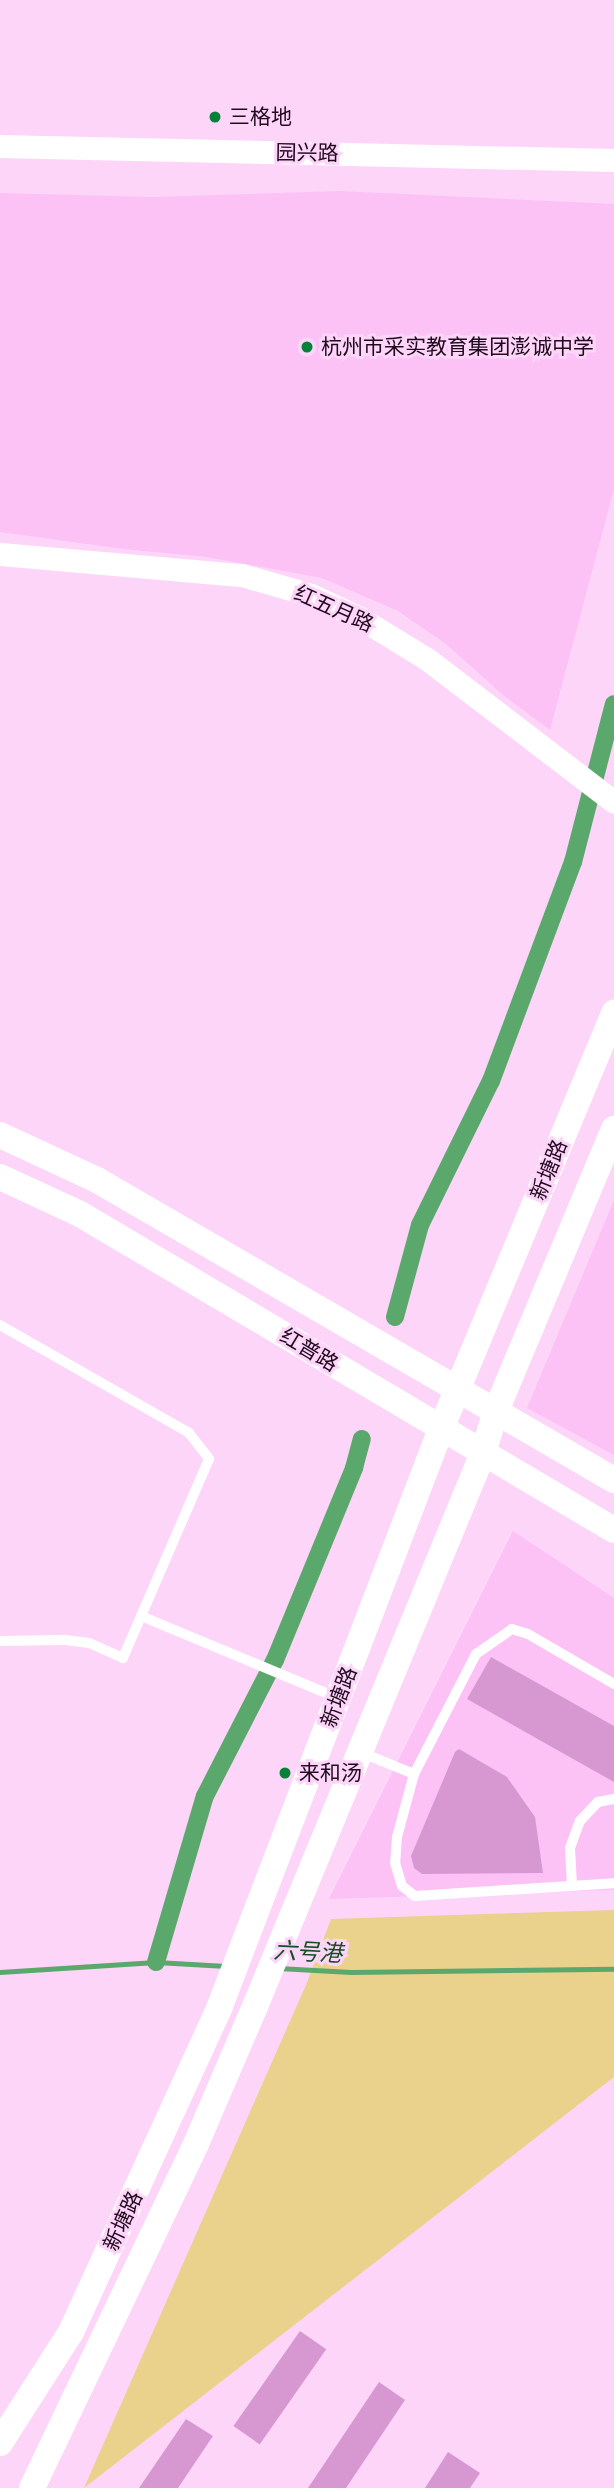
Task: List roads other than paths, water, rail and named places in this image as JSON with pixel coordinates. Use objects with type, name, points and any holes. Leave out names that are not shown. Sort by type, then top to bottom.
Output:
[{"type":"main road","name":"新塘路","points":[[0,2443],[71,2332],[220,2006],[441,1429],[614,1013]]},
{"type":"main road","name":"新塘路","points":[[32,2488],[196,2144],[254,2010],[483,1453],[496,1411],[614,1129]]},
{"type":"main road","name":"红普路","points":[[0,1135],[97,1180],[614,1480]]},
{"type":"main road","name":"红普路","points":[[0,1177],[80,1214],[614,1530]]},
{"type":"street","name":"园兴路","points":[[0,146],[614,160]]},
{"type":"street","name":"红五月路","points":[[0,554],[242,575],[311,595],[360,618],[426,659],[612,800]]},
{"type":"lane","points":[[0,1325],[189,1433],[209,1459],[123,1658],[89,1643],[63,1640],[0,1641]]},
{"type":"lane","points":[[141,1616],[338,1698]]},
{"type":"lane","points":[[614,1684],[528,1634],[512,1629],[476,1654],[414,1774],[397,1837],[395,1863],[402,1886],[415,1896],[614,1883]]},
{"type":"lane","points":[[360,1752],[414,1774]]},
{"type":"lane","points":[[572,1886],[570,1848],[580,1821],[598,1802],[614,1799]]},
{"type":"waterway","points":[[395,1317],[420,1225],[491,1081],[573,862],[614,704]]},
{"type":"waterway","points":[[156,1962],[205,1796],[275,1660],[354,1468],[362,1439]]},
{"type":"waterway","name":"六号港","points":[[0,1972],[156,1962],[226,1966]]},
{"type":"waterway","name":"六号港","points":[[278,1968],[351,1972],[614,1969]]},
{"type":"place","name":"三格地","points":[[215,117]]},
{"type":"place","name":"杭州市采实教育集团澎诚中学","points":[[307,347]]},
{"type":"place","name":"来和汤","points":[[285,1773]]}]
